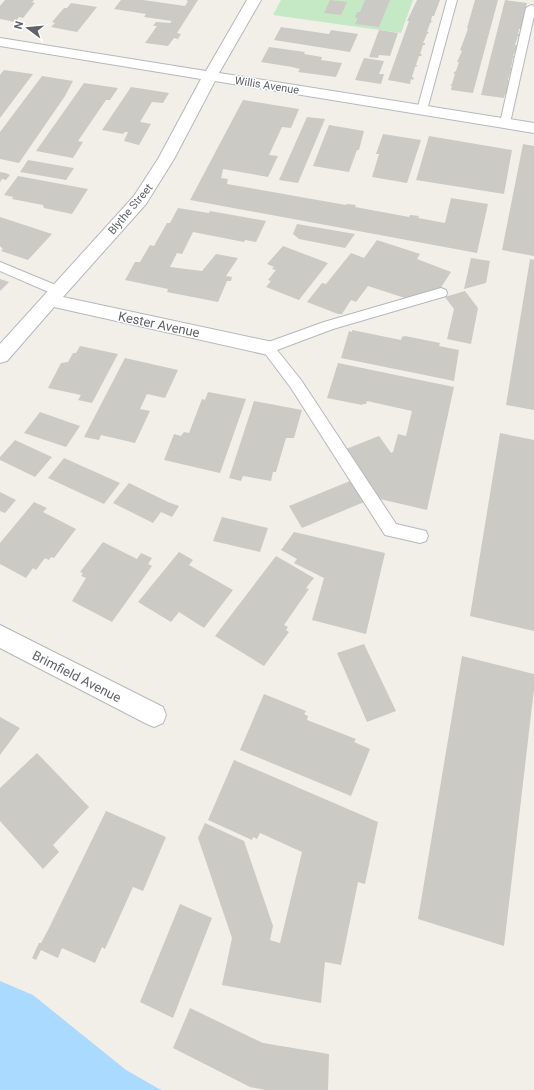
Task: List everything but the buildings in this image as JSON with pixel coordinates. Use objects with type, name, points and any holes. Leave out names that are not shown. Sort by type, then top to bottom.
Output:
[{"type":"street","name":"Blythe Street","points":[[0,356],[148,189],[166,160],[210,76],[254,0]]},
{"type":"street","name":"Willis Avenue","points":[[0,42],[534,128]]},
{"type":"street","name":"Kester Avenue","points":[[54,295],[268,348]]},
{"type":"street","name":"Brimfield Avenue","points":[[0,636],[154,715]]},
{"type":"lane","points":[[422,110],[452,0]]},
{"type":"lane","points":[[504,124],[532,8]]},
{"type":"lane","points":[[0,266],[54,295]]},
{"type":"lane","points":[[420,536],[391,530],[296,384],[268,348],[329,325],[441,292]]},
{"type":"green space","points":[[281,0],[413,0],[401,33],[273,15]]},
{"type":"water","points":[[0,981],[33,995],[126,1070],[161,1090],[0,1090]]}]
